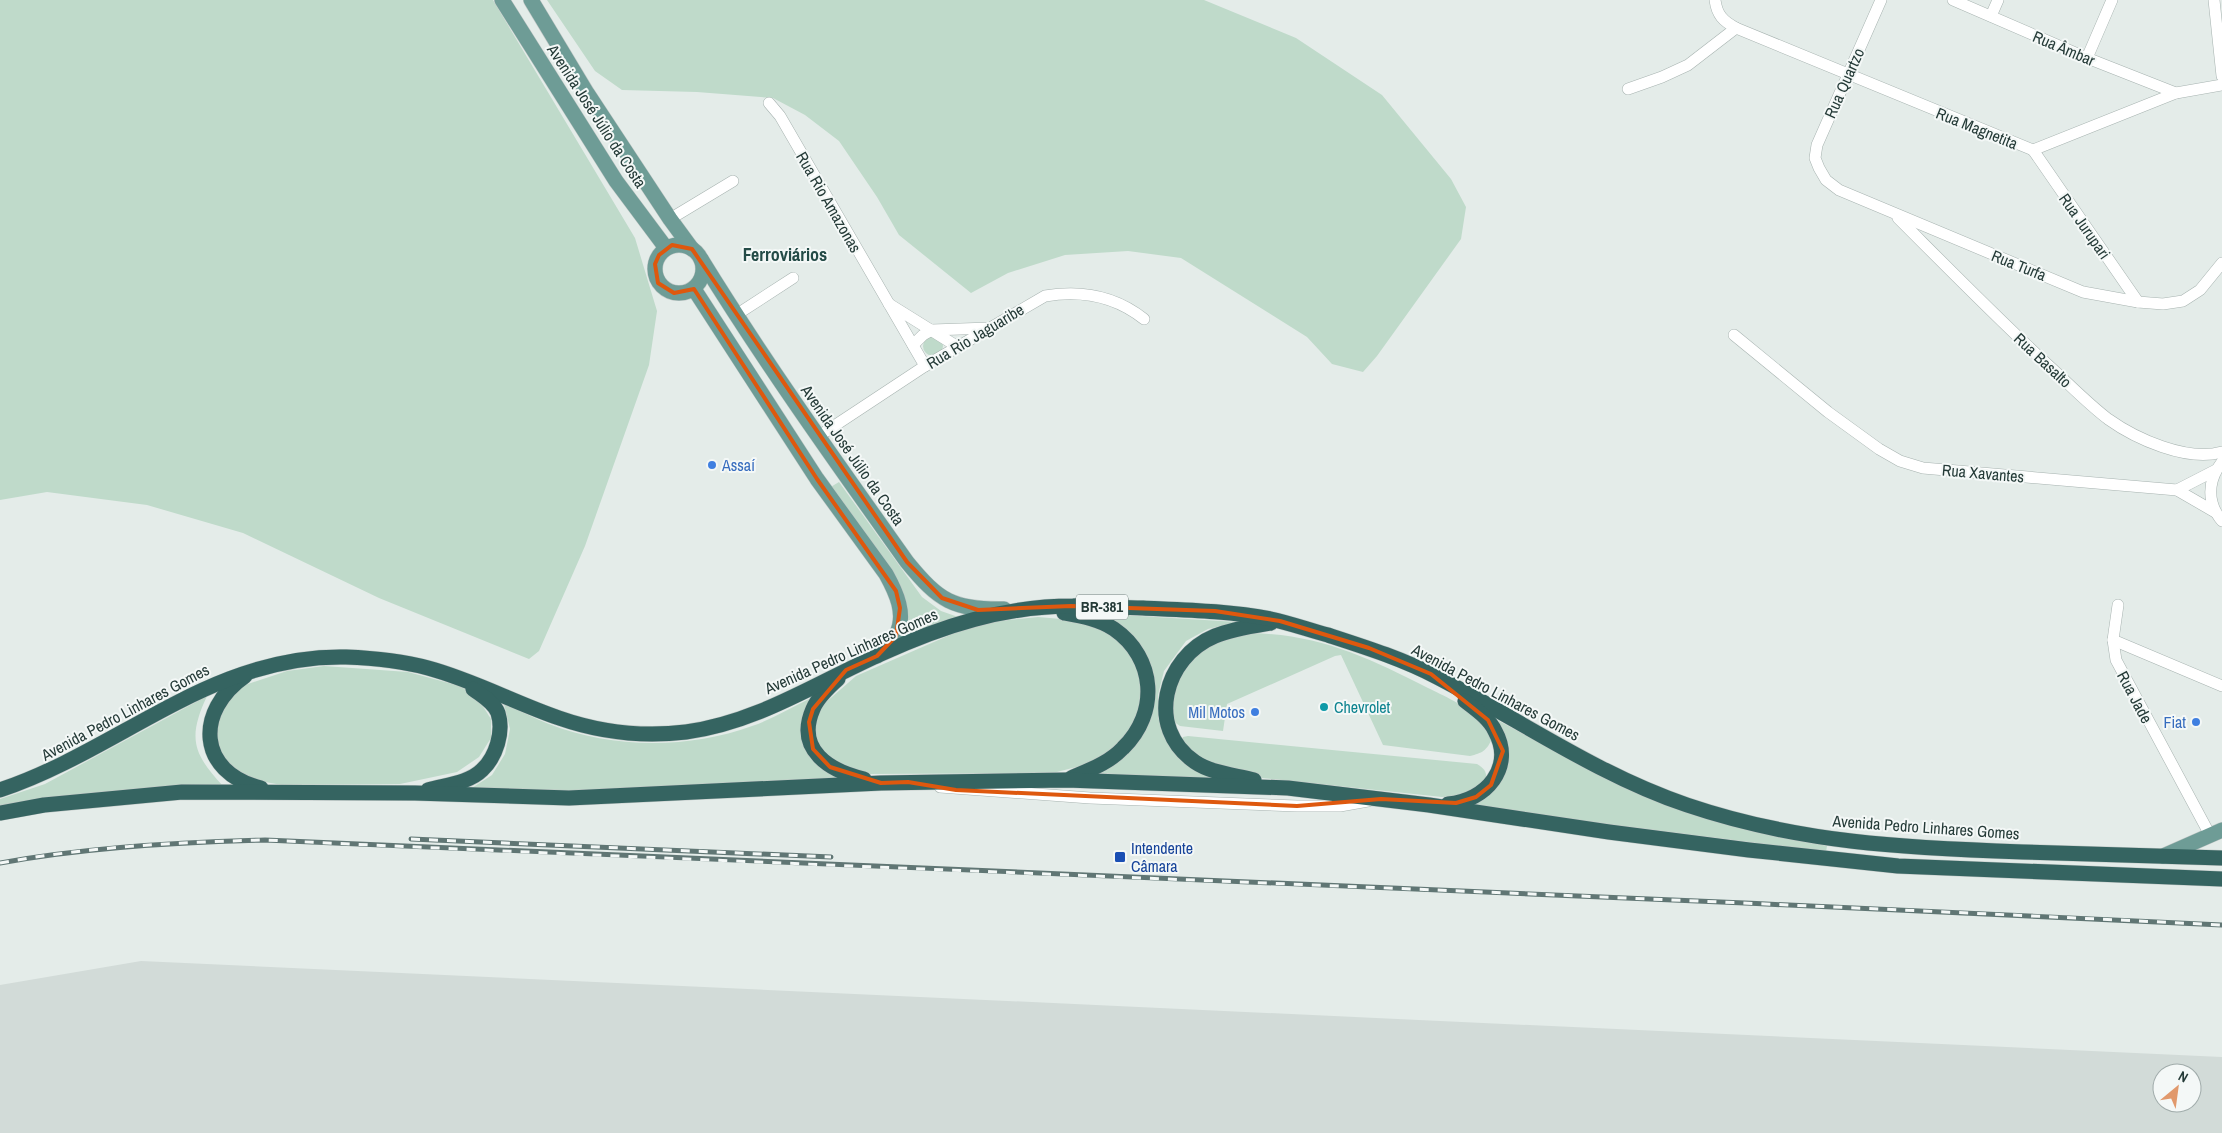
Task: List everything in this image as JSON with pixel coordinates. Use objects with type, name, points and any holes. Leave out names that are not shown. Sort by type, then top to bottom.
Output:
[{"type":"highway","name":"Avenida Pedro Linhares Gomes","points":[[0,790],[33,779],[64,765],[192,693],[238,674],[318,658],[346,657],[406,664],[455,676],[555,717],[586,727],[651,734],[684,732],[740,720],[794,697],[876,656],[961,622],[1018,609],[1071,606],[1215,611],[1280,621],[1369,648],[1431,674],[1630,782],[1684,804],[1744,822],[1804,835],[1871,845],[1955,850],[2222,858]]},
{"type":"highway","points":[[1018,609],[1062,613],[1088,618],[1114,629],[1133,646],[1145,667],[1149,693],[1144,714],[1136,733],[1124,748],[1108,761],[1067,780]]},
{"type":"highway","points":[[1280,621],[1214,636],[1192,650],[1176,667],[1167,688],[1165,706],[1167,725],[1172,736],[1180,750],[1196,763],[1222,772],[1288,788]]},
{"type":"highway","points":[[254,670],[225,694],[215,708],[210,720],[209,734],[212,752],[228,773],[243,783],[280,793]]},
{"type":"highway","points":[[846,670],[813,709],[809,722],[813,749],[821,760],[830,767],[847,775],[881,783]]},
{"type":"highway","points":[[1429,805],[1456,803],[1476,797],[1491,786],[1499,768],[1503,751],[1496,731],[1488,720],[1431,674]]},
{"type":"highway","points":[[414,793],[469,778],[482,771],[492,758],[498,742],[500,727],[498,712],[489,701],[455,676]]},
{"type":"highway","points":[[0,813],[54,804],[182,792],[414,793],[569,798],[908,782],[1067,780],[1288,788],[1429,805],[1609,832],[1889,865],[2222,878]]},
{"type":"main road","name":"Avenida José Júlio da Costa","points":[[502,0],[616,181],[666,248]]},
{"type":"main road","name":"Avenida José Júlio da Costa","points":[[531,0],[587,93],[670,219],[697,254],[818,436],[907,562],[925,584],[951,602],[969,608],[1018,609]]},
{"type":"main road","points":[[679,244],[697,254],[703,275],[694,288],[685,293],[674,293],[665,290],[658,283],[655,274],[655,264],[659,255],[666,248],[679,244]]},
{"type":"main road","points":[[694,288],[816,479],[886,574],[896,591],[900,608],[899,627],[896,636],[876,656]]},
{"type":"main road","points":[[816,479],[834,477],[837,474],[837,463]]},
{"type":"main road","points":[[2164,856],[2216,832]]},
{"type":"street","name":"Rua Magnetita","points":[[1715,0],[1717,10],[1723,21],[1736,28],[2033,150],[2176,93],[2222,85]]},
{"type":"street","name":"Rua Quartzo","points":[[1819,168],[1816,158],[1817,145],[1881,0]]},
{"type":"street","name":"Rua Âmbar","points":[[1953,0],[2087,58],[2176,93]]},
{"type":"street","points":[[1991,16],[1998,0]]},
{"type":"street","points":[[2087,58],[2112,0]]},
{"type":"street","points":[[2214,0],[2222,76]]},
{"type":"street","points":[[1628,88],[1662,78],[1688,65],[1736,28]]},
{"type":"street","name":"Rua Rio Amazonas","points":[[769,103],[780,116],[925,366]]},
{"type":"street","name":"Rua Jurupari","points":[[2033,150],[2138,302]]},
{"type":"street","name":"Rua Turfa","points":[[1819,168],[1826,180],[1839,190],[2083,292],[2138,302],[2162,304],[2183,301],[2200,290],[2222,263]]},
{"type":"street","points":[[670,219],[733,181]]},
{"type":"street","name":"Rua Basalto","points":[[1894,214],[2027,345],[2109,419],[2142,438],[2175,451],[2198,454],[2222,452]]},
{"type":"street","points":[[736,315],[793,278]]},
{"type":"street","name":"Rua Rio Jaguaribe","points":[[818,436],[925,366],[1044,296],[1060,293],[1108,298],[1129,307],[1144,319]]},
{"type":"street","name":"Rua Rio Amazonas","points":[[887,303],[958,347]]},
{"type":"street","points":[[913,345],[923,334],[932,330],[991,328]]},
{"type":"street","name":"Rua Xavantes","points":[[1734,335],[1828,412],[1900,461],[1923,468],[2177,490],[2219,517]]},
{"type":"street","points":[[2177,490],[2219,466]]},
{"type":"street","name":"Rua Xavantes","points":[[2219,466],[2210,490],[2210,502],[2219,517]]},
{"type":"street","name":"Rua Jade","points":[[2118,605],[2113,640],[2116,660],[2123,676],[2216,832]]},
{"type":"street","points":[[2113,640],[2222,686]]},
{"type":"street","points":[[908,782],[956,790],[1080,798],[1297,806],[1340,806],[1381,799]]},
{"type":"highlighted area","points":[[672,245],[692,249],[907,562],[942,598],[978,610],[1071,606],[1215,611],[1280,621],[1369,648],[1431,674],[1488,720],[1503,751],[1491,785],[1476,797],[1456,803],[1381,799],[1297,806],[956,790],[908,782],[881,783],[830,767],[813,749],[809,722],[813,709],[846,670],[877,656],[896,636],[900,608],[896,591],[817,479],[694,289],[674,293],[658,283],[655,264],[659,255]]},
{"type":"shaded area","points":[[141,961],[2222,1057],[2222,1133],[0,1133],[0,985]]},
{"type":"green space","points":[[0,0],[493,0],[635,238],[657,311],[649,365],[585,546],[539,651],[529,659],[379,598],[243,533],[147,505],[47,492],[0,500]]},
{"type":"green space","points":[[547,0],[1204,0],[1296,38],[1382,95],[1451,179],[1466,207],[1461,239],[1377,356],[1363,372],[1332,364],[1307,337],[1181,258],[1128,251],[1065,255],[1008,273],[971,293],[899,235],[877,197],[839,141],[805,115],[773,98],[697,92],[622,90],[595,71]]},
{"type":"green space","points":[[929,336],[937,336],[943,342],[943,350],[937,356],[929,356],[923,350],[923,342]]},
{"type":"green space","points":[[839,482],[922,597],[941,611],[961,618],[897,644],[906,623],[829,488]]},
{"type":"green space","points":[[1091,613],[1237,622],[1208,629],[1186,641],[1164,671],[1158,695],[1158,717],[1165,738],[1234,780],[1095,773],[1143,729],[1151,670]]},
{"type":"green space","points":[[1038,617],[1097,624],[1131,648],[1144,681],[1145,700],[1121,747],[1088,764],[1053,773],[868,774],[845,768],[816,749],[813,732],[816,717],[825,703],[856,676],[959,631],[999,621]]},
{"type":"green space","points":[[1252,633],[1300,638],[1322,643],[1364,658],[1447,697],[1467,709],[1477,717],[1492,738],[1484,751],[1470,756],[1383,745],[1341,655],[1227,704],[1223,731],[1180,726],[1170,719],[1176,672],[1213,639]]},
{"type":"green space","points":[[324,666],[408,672],[460,686],[474,695],[491,719],[491,738],[479,757],[457,772],[400,784],[282,785],[248,779],[221,757],[213,721],[233,689],[287,671]]},
{"type":"green space","points":[[207,696],[197,723],[196,744],[205,764],[223,786],[0,807],[0,799],[45,784]]},
{"type":"green space","points":[[811,698],[802,726],[802,738],[805,748],[819,765],[844,780],[461,795],[492,775],[505,754],[510,729],[504,704],[549,724],[573,732],[624,742],[651,743],[703,739],[728,734],[767,720]]},
{"type":"green space","points":[[1490,716],[1579,764],[1723,823],[1827,846],[1826,852],[1466,806],[1508,761],[1505,736]]},
{"type":"green space","points":[[1183,737],[1477,764],[1485,771],[1486,781],[1464,796],[1442,797],[1262,778],[1225,769],[1195,756],[1182,742]]},
{"type":"railway","points":[[411,839],[831,857]]},
{"type":"railway","points":[[0,863],[33,857],[132,846],[265,840],[2222,925]]},
{"type":"place","name":"Assaí","points":[[712,465]]},
{"type":"place","name":"Chevrolet","points":[[1324,707]]},
{"type":"place","name":"Mil Motos","points":[[1255,712]]},
{"type":"place","name":"Fiat","points":[[2196,722]]},
{"type":"place","name":"Intendente Câmara","points":[[1120,857]]},
{"type":"district","name":"Ferroviários","points":[[785,255]]}]
